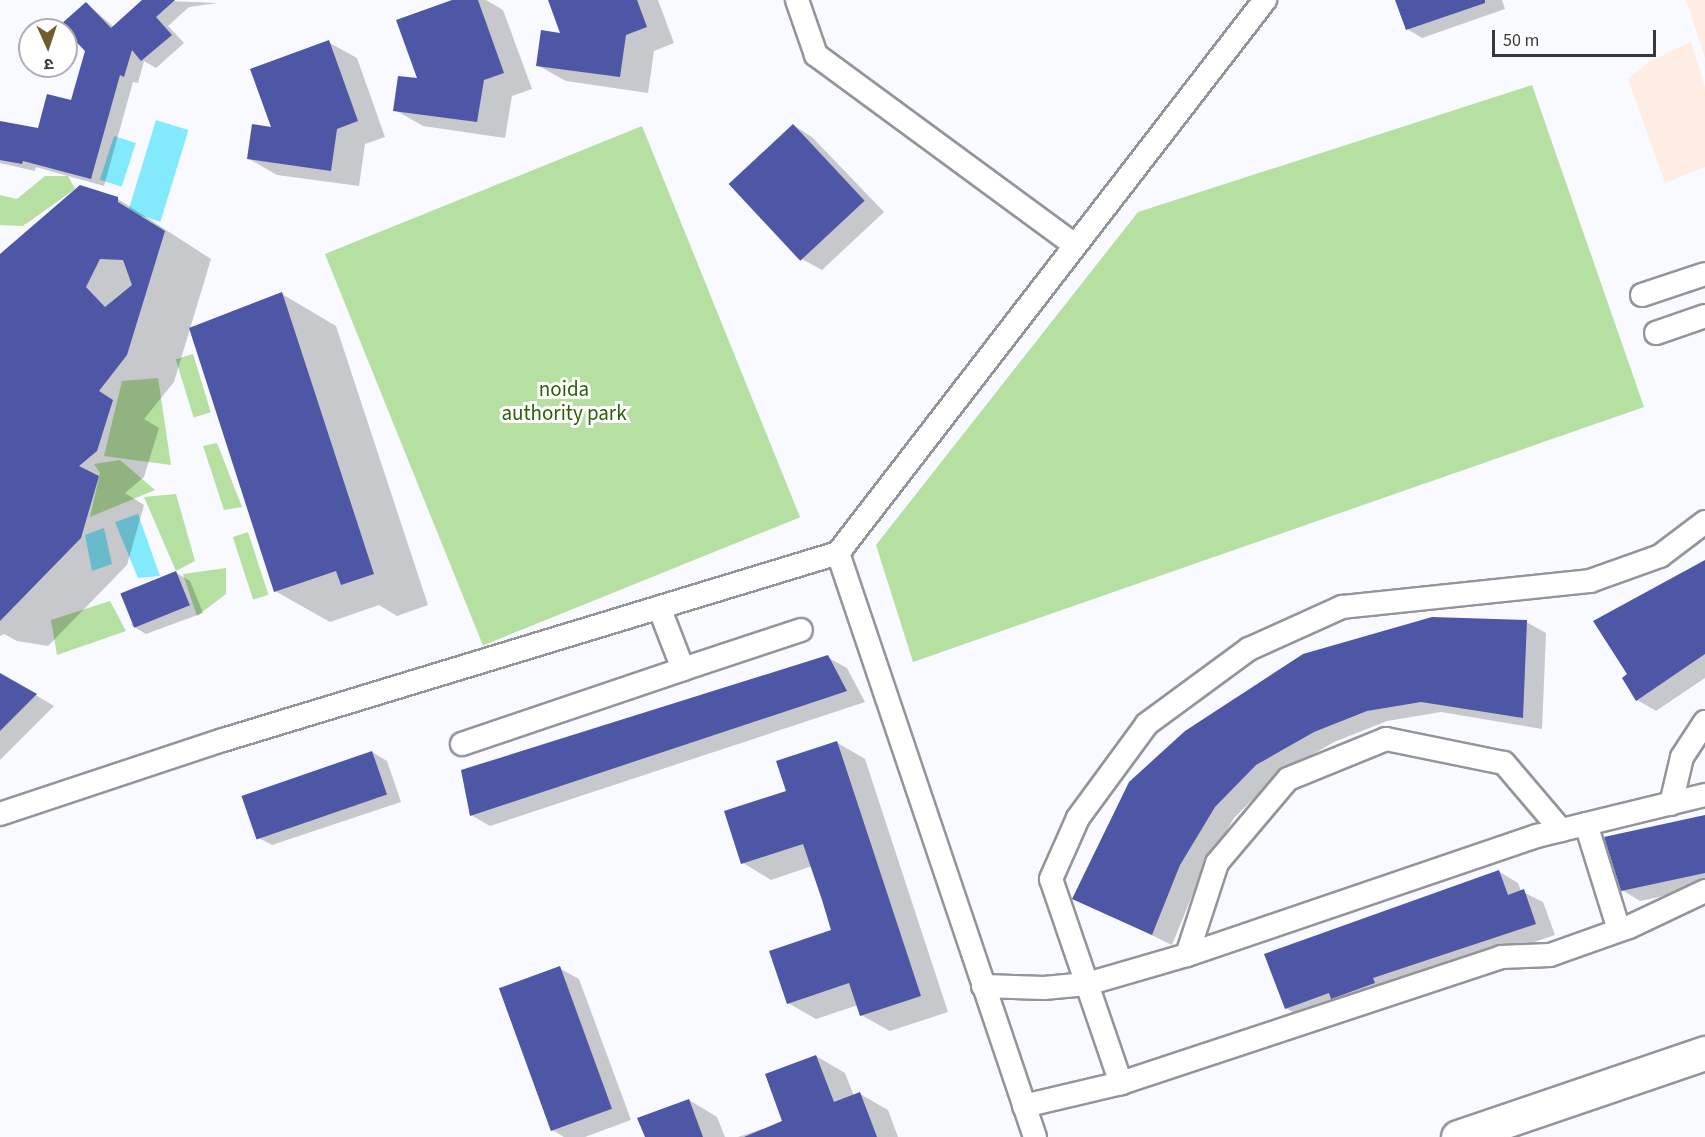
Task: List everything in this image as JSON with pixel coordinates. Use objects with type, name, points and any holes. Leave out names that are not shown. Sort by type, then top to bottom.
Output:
[{"type":"street","points":[[797,0],[816,55],[1073,244]]},
{"type":"street","points":[[0,814],[223,740],[838,553],[1073,244],[1265,0]]},
{"type":"street","points":[[1642,295],[1705,274]]},
{"type":"street","points":[[1656,333],[1705,316]]},
{"type":"street","points":[[1121,1083],[1051,879],[1078,818],[1147,724],[1249,649],[1342,607],[1590,581],[1660,556],[1705,522]]},
{"type":"street","points":[[838,553],[1035,1137]]},
{"type":"street","points":[[659,608],[683,669]]},
{"type":"street","points":[[462,744],[801,630]]},
{"type":"street","points":[[1671,804],[1682,757],[1705,722]]},
{"type":"street","points":[[1187,955],[1217,863],[1288,779],[1386,739],[1504,763],[1561,830]]},
{"type":"street","points":[[983,986],[1044,988],[1088,984],[1187,955],[1561,830],[1705,795]]},
{"type":"street","points":[[1586,824],[1619,930]]},
{"type":"street","points":[[1024,1106],[1121,1083],[1501,957],[1550,955],[1619,930],[1705,891]]},
{"type":"street","points":[[1458,1137],[1705,1053]]},
{"type":"shaded area","points":[[1686,0],[1705,0],[1705,58]]},
{"type":"shaded area","points":[[1691,42],[1705,88],[1705,167],[1665,183],[1628,79],[1650,61]]},
{"type":"green space","points":[[1532,85],[1644,407],[913,662],[876,545],[1138,212]]},
{"type":"green space","name":"noida authority park","points":[[642,126],[800,517],[483,645],[325,254]]},
{"type":"green space","points":[[45,176],[68,176],[75,189],[23,226],[0,225],[0,195],[17,199]]},
{"type":"green space","points":[[193,354],[211,412],[194,418],[176,359]]},
{"type":"green space","points":[[158,378],[171,465],[104,456],[122,381]]},
{"type":"green space","points":[[217,443],[242,507],[224,510],[203,446]]},
{"type":"green space","points":[[120,460],[155,490],[90,517],[100,473],[94,464]]},
{"type":"green space","points":[[176,494],[195,561],[176,571],[144,497]]},
{"type":"green space","points":[[248,532],[268,595],[253,600],[233,537]]},
{"type":"green space","points":[[226,568],[226,594],[197,616],[183,574]]},
{"type":"green space","points":[[110,601],[126,631],[57,655],[51,620]]},
{"type":"water","points":[[156,120],[189,130],[160,222],[128,212]]},
{"type":"water","points":[[114,136],[136,143],[122,187],[100,180]]},
{"type":"water","points":[[138,514],[160,576],[138,578],[115,522]]},
{"type":"water","points":[[104,528],[112,564],[92,571],[85,535]]},
{"type":"building","points":[[142,0],[175,0],[156,17],[172,35],[141,61],[132,50],[124,77],[120,75],[91,179],[23,161],[22,164],[0,160],[0,121],[38,128],[47,94],[71,100],[85,51],[78,44],[78,18],[68,18],[86,2],[111,28]]},
{"type":"building","points":[[452,0],[478,0],[504,73],[484,80],[477,122],[393,111],[398,76],[417,78],[396,20]]},
{"type":"building","points":[[548,0],[637,0],[647,27],[626,35],[620,77],[536,66],[541,30],[560,33]]},
{"type":"building","points":[[1395,0],[1485,0],[1485,3],[1406,30]]},
{"type":"building","points":[[329,40],[358,121],[337,129],[331,171],[247,159],[252,124],[271,127],[250,69]]},
{"type":"building","points":[[793,124],[865,201],[800,261],[729,184]]},
{"type":"building","points":[[80,185],[118,197],[118,202],[165,231],[127,355],[99,391],[113,400],[97,451],[79,466],[99,476],[81,538],[0,621],[0,254]],"holes":[[[100,259],[123,260],[132,285],[105,307],[86,287]]]},
{"type":"building","points":[[282,292],[374,574],[341,585],[336,571],[274,592],[189,328]]},
{"type":"building","points":[[1705,560],[1705,654],[1636,701],[1622,678],[1627,674],[1593,621]]},
{"type":"building","points":[[176,571],[190,605],[134,628],[120,593]]},
{"type":"building","points":[[1432,617],[1527,620],[1523,718],[1421,702],[1367,711],[1314,732],[1256,765],[1215,807],[1180,865],[1152,935],[1072,899],[1129,782],[1185,731],[1303,654]]},
{"type":"building","points":[[828,655],[847,691],[470,816],[461,770]]},
{"type":"building","points":[[0,673],[37,694],[0,731]]},
{"type":"building","points":[[837,741],[921,996],[860,1016],[849,983],[787,1004],[769,951],[831,930],[822,900],[803,844],[741,864],[724,811],[786,791],[776,761]]},
{"type":"building","points":[[372,751],[387,794],[256,839],[242,796]]},
{"type":"building","points":[[1705,815],[1705,873],[1621,891],[1604,837]]},
{"type":"building","points":[[1499,870],[1508,895],[1524,889],[1536,924],[1373,978],[1375,983],[1331,999],[1329,993],[1285,1009],[1264,954]]},
{"type":"building","points":[[560,966],[612,1109],[551,1131],[499,988]]},
{"type":"building","points":[[816,1055],[834,1102],[860,1092],[877,1137],[744,1137],[782,1121],[765,1074]]},
{"type":"building","points":[[689,1099],[703,1137],[645,1137],[637,1118]]}]
